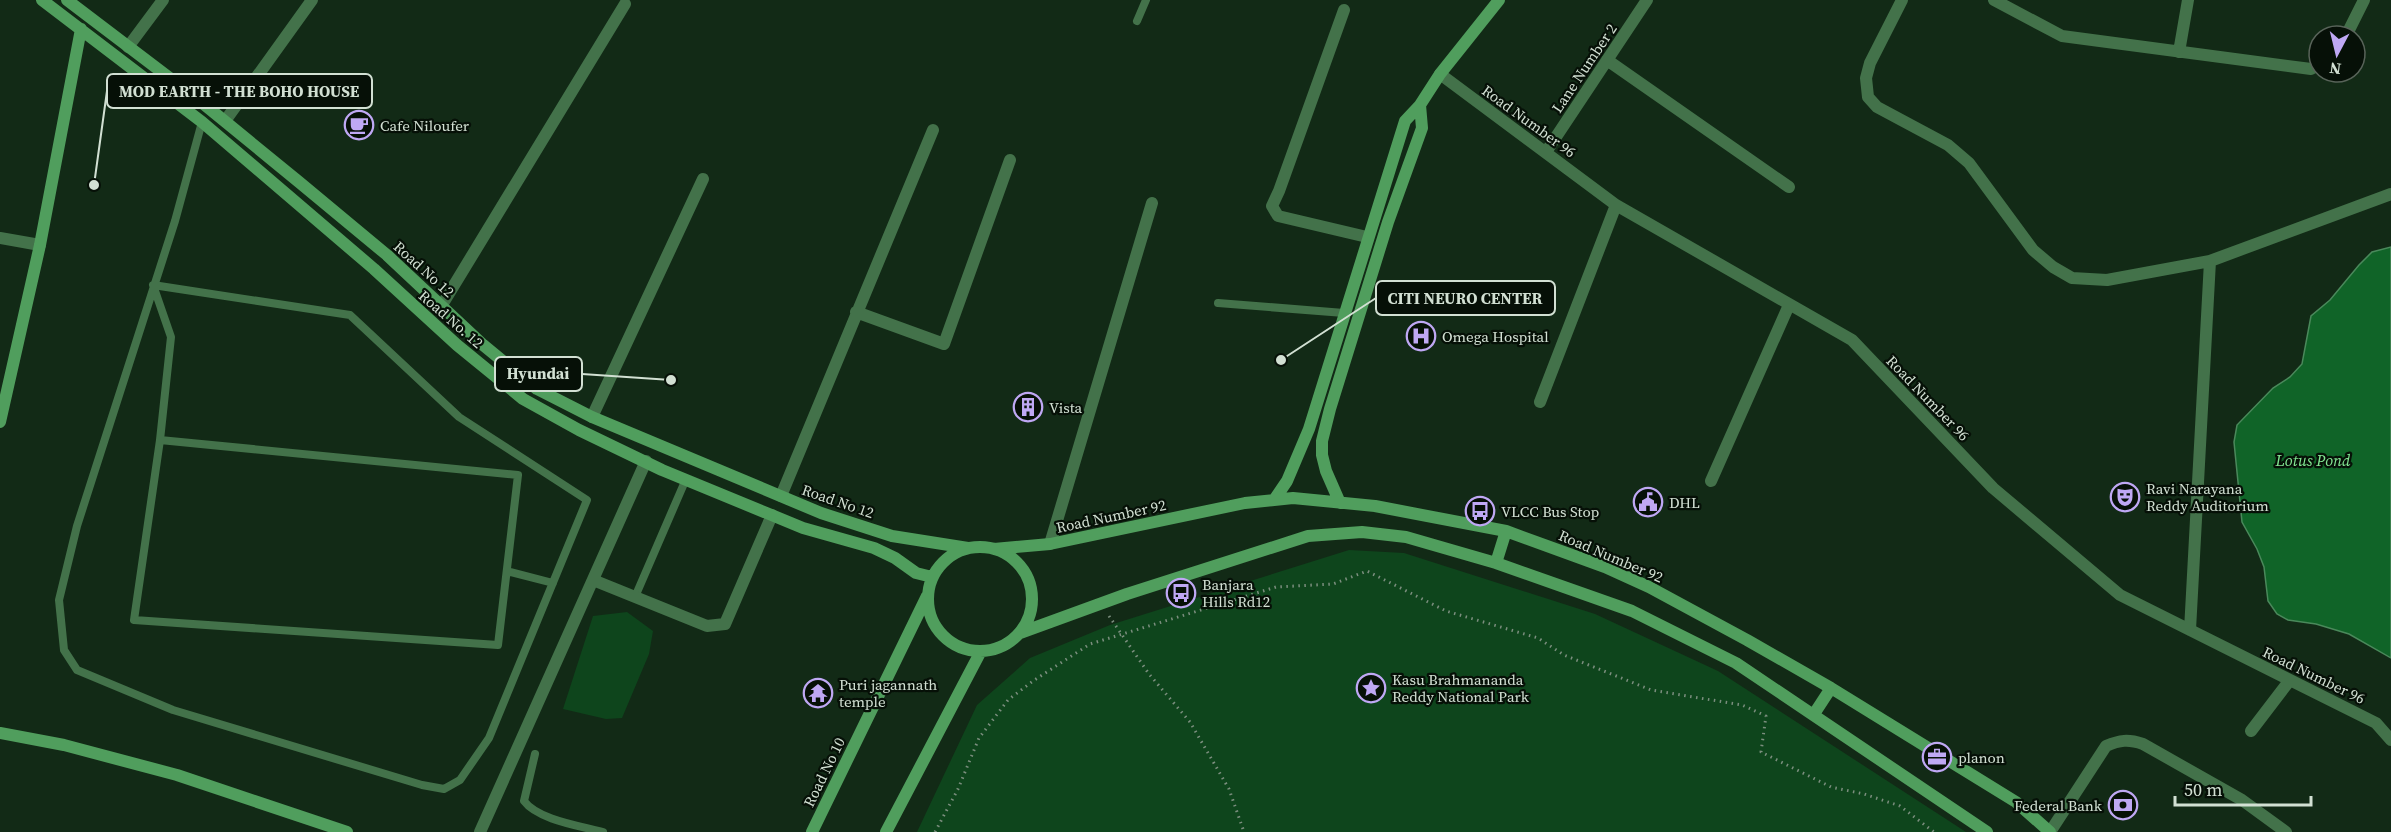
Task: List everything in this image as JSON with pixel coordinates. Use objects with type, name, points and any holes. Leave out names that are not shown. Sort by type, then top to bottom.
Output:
[{"type":"main road","name":"Road No. 12","points":[[42,0],[202,122],[374,269],[457,345],[523,399],[579,430],[646,462],[803,528],[874,548],[895,558],[916,573],[932,577]]},
{"type":"main road","name":"Road No 12","points":[[68,0],[225,121],[387,255],[482,344],[537,389],[592,417],[821,513],[892,536],[968,548]]},
{"type":"main road","points":[[1274,501],[1287,481],[1309,429],[1405,121],[1420,105],[1440,74],[1499,0]]},
{"type":"main road","points":[[0,422],[40,245],[81,30]]},
{"type":"main road","points":[[1340,502],[1326,471],[1322,455],[1322,441],[1388,222],[1422,128],[1420,105]]},
{"type":"main road","name":"Road Number 92","points":[[994,549],[1050,543],[1245,503],[1293,498],[1375,506],[1506,531],[1605,567],[1649,587],[1831,688],[2016,802],[2050,832]]},
{"type":"main road","points":[[1496,562],[1506,531]]},
{"type":"main road","points":[[1020,633],[1029,618],[1032,601],[1030,584],[1022,568],[1009,556],[994,549],[968,548],[947,558],[932,577],[927,595],[929,613],[936,628],[948,641],[964,649],[981,651],[1002,645],[1020,633],[1229,560],[1308,536],[1362,532],[1406,537],[1496,562],[1632,611],[1736,663],[1988,832]]},
{"type":"main road","name":"Road No 10","points":[[812,832],[927,595]]},
{"type":"main road","points":[[886,832],[981,651]]},
{"type":"main road","points":[[1814,714],[1831,688]]},
{"type":"main road","points":[[0,733],[64,746],[177,775],[347,832]]},
{"type":"street","points":[[128,47],[163,0]]},
{"type":"street","points":[[225,121],[312,0]]},
{"type":"street","name":"Lane Number 2","points":[[1546,152],[1647,0]]},
{"type":"street","points":[[1902,0],[1870,63],[1866,78],[1868,97],[1877,107],[1948,145],[1969,163],[2033,250],[2053,267],[2072,278],[2107,280],[2210,261],[2388,199]]},
{"type":"street","points":[[1994,0],[2062,36],[2307,68]]},
{"type":"street","points":[[2179,52],[2188,0]]},
{"type":"street","points":[[2352,24],[2364,0]]},
{"type":"street","points":[[442,305],[625,4]]},
{"type":"street","points":[[1344,10],[1272,207],[1278,216],[1367,237]]},
{"type":"street","points":[[1607,60],[1789,187]]},
{"type":"street","name":"Road Number 96","points":[[1440,74],[1616,205],[1852,340],[1993,488],[2120,596],[2376,723],[2391,740]]},
{"type":"street","points":[[781,496],[933,130]]},
{"type":"street","points":[[856,312],[944,344],[1010,160]]},
{"type":"street","points":[[592,417],[702,179]]},
{"type":"street","points":[[1050,543],[1152,203]]},
{"type":"street","points":[[1540,402],[1616,205]]},
{"type":"street","points":[[0,238],[40,245]]},
{"type":"street","points":[[2190,630],[2210,261]]},
{"type":"street","points":[[1711,481],[1789,304]]},
{"type":"street","points":[[480,832],[646,462]]},
{"type":"street","points":[[593,580],[706,626],[725,624],[772,514]]},
{"type":"street","points":[[2251,731],[2290,680]]},
{"type":"street","points":[[2050,832],[2106,746],[2119,740],[2132,740],[2242,800],[2286,832]]},
{"type":"lane","points":[[1137,21],[1146,0]]},
{"type":"lane","points":[[153,285],[350,315],[459,417],[587,500],[489,738],[460,780],[444,789],[422,785],[173,710],[77,670],[64,650],[59,600],[77,526],[153,285],[175,221],[202,122]]},
{"type":"lane","points":[[153,285],[171,337],[160,440],[134,620],[498,645],[518,475],[160,440]]},
{"type":"lane","points":[[1218,303],[1344,313]]},
{"type":"lane","points":[[635,597],[686,479]]},
{"type":"lane","points":[[507,571],[553,583]]},
{"type":"lane","points":[[535,753],[524,801],[529,807],[538,813],[603,832]]},
{"type":"path","points":[[935,832],[958,789],[979,738],[1008,700],[1090,644],[1276,586],[1332,584],[1367,571],[1446,611],[1538,638],[1564,655],[1651,690],[1742,705],[1758,712],[1766,716],[1761,752],[1831,787],[1864,794],[1900,806],[1934,832]]},
{"type":"path","points":[[1100,605],[1149,674],[1190,722],[1229,789],[1244,832]]},
{"type":"shaded area","name":"Kasu Brahmananda Reddy National Park","points":[[1349,550],[1404,553],[1595,614],[1718,671],[1966,832],[917,832],[977,705],[1030,658],[1110,625]]},
{"type":"shaded area","points":[[627,612],[653,631],[649,654],[622,718],[606,719],[563,709],[593,616]]},
{"type":"water","name":"Lotus Pond","points":[[2391,247],[2391,658],[2349,634],[2316,624],[2288,620],[2277,614],[2268,601],[2264,567],[2242,522],[2234,442],[2237,425],[2273,388],[2290,377],[2302,364],[2311,316],[2330,300],[2372,252]]},
{"type":"place","name":"Cafe Niloufer","points":[[359,125]]},
{"type":"place","name":"MOD EARTH - THE BOHO HOUSE","points":[[94,185]]},
{"type":"place","name":"Omega Hospital","points":[[1421,336]]},
{"type":"place","name":"CITI NEURO CENTER","points":[[1281,360]]},
{"type":"place","name":"Hyundai","points":[[671,380]]},
{"type":"place","name":"Vista","points":[[1028,407]]},
{"type":"place","name":"Ravi Narayana Reddy Auditorium","points":[[2125,497]]},
{"type":"place","name":"DHL","points":[[1648,502]]},
{"type":"place","name":"VLCC Bus Stop","points":[[1480,511]]},
{"type":"place","name":"Banjara Hills Rd12","points":[[1181,593]]},
{"type":"place","name":"Kasu Brahmananda Reddy National Park","points":[[1371,688]]},
{"type":"place","name":"Puri jagannath temple","points":[[818,693]]},
{"type":"place","name":"planon","points":[[1937,757]]},
{"type":"place","name":"Federal Bank","points":[[2123,805]]}]
